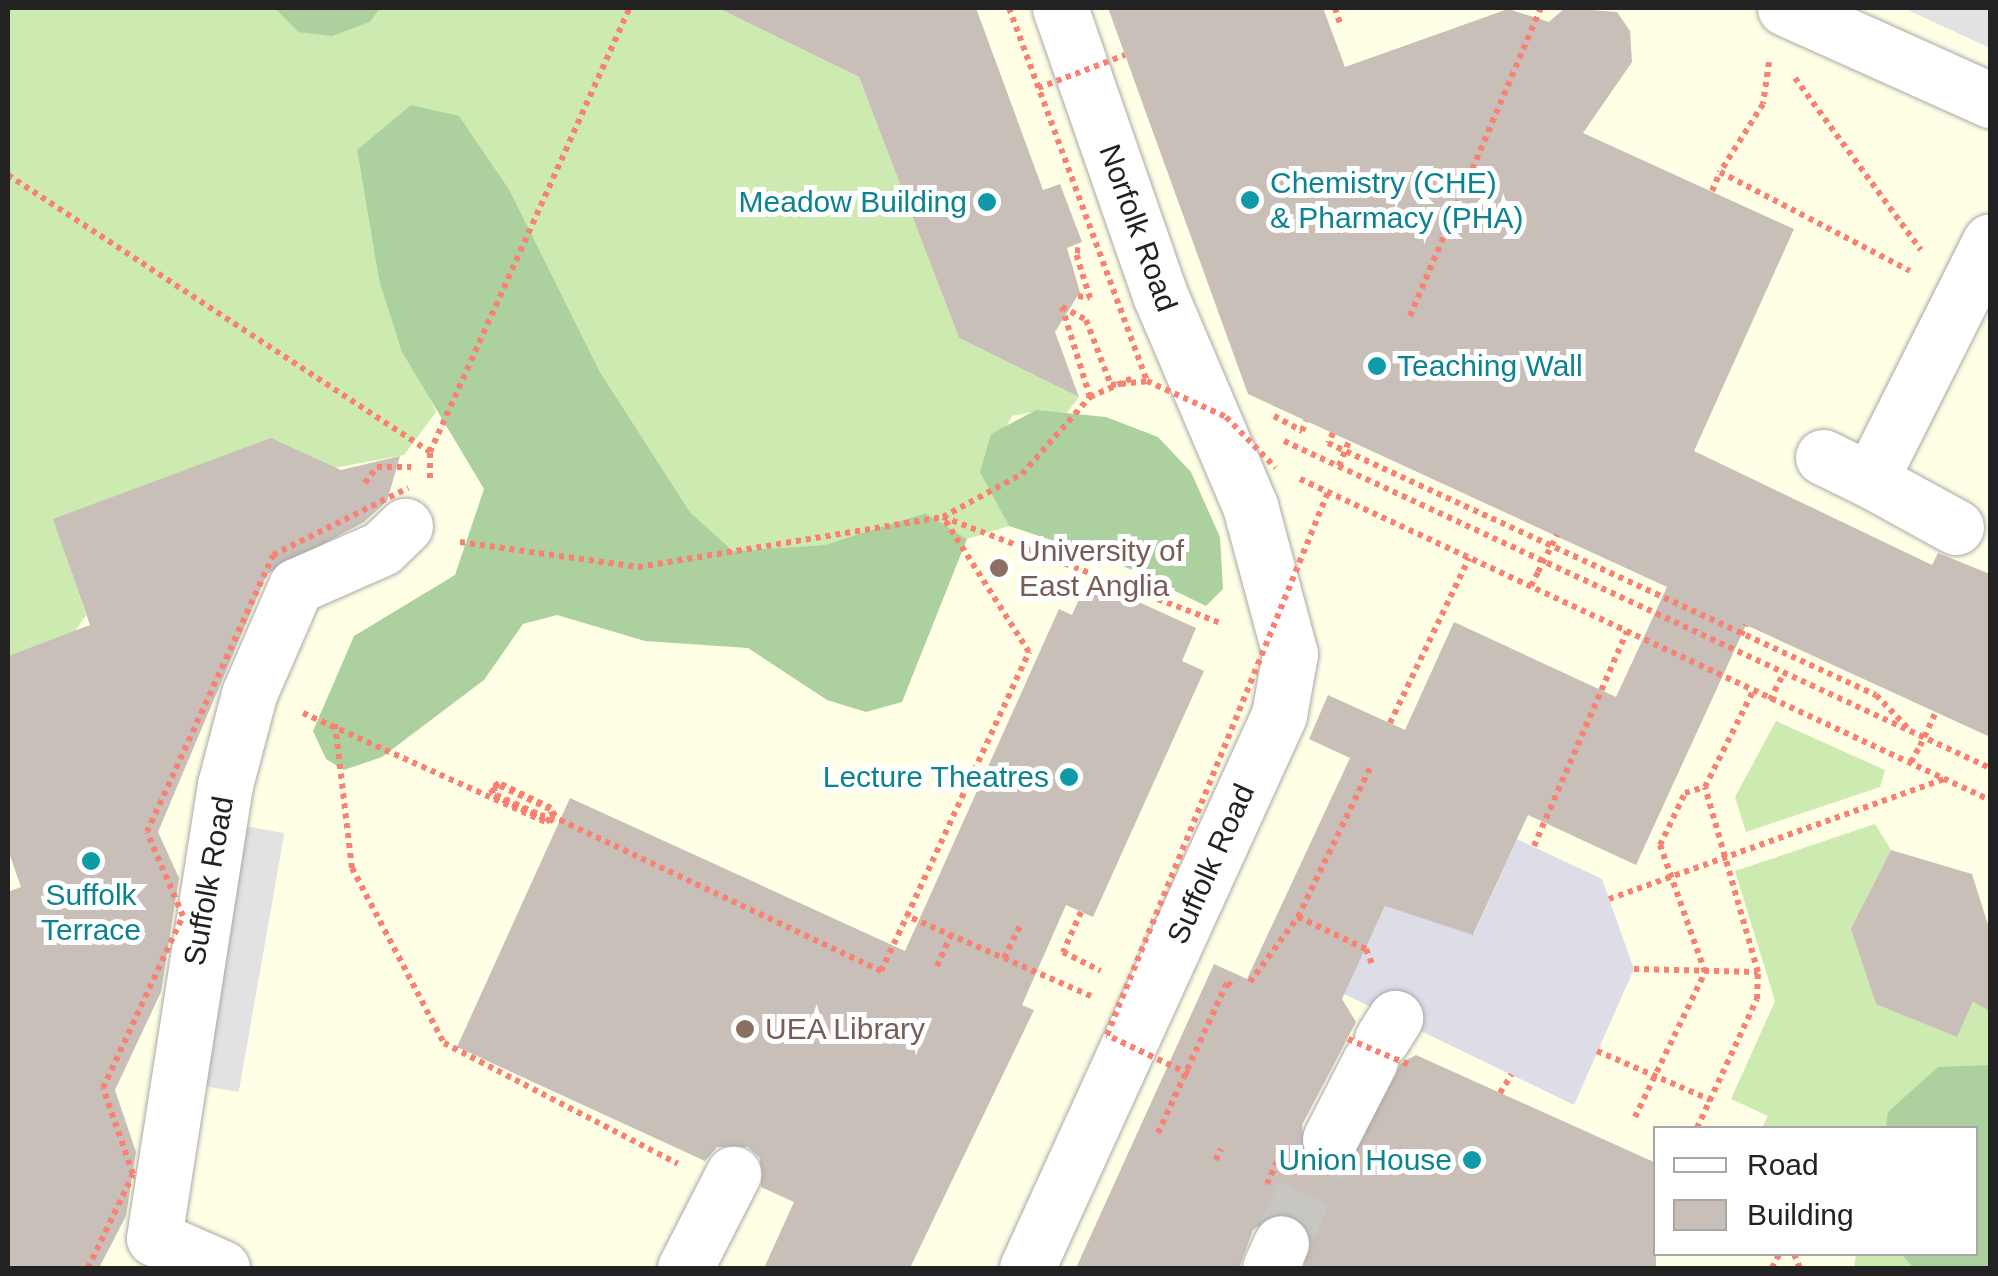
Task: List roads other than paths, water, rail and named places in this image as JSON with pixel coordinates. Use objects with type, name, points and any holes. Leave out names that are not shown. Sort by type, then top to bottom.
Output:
[{"type":"street","name":"Norfolk Road","points":[[1060,8],[1222,446]]},
{"type":"street","points":[[1785,8],[1990,100]]},
{"type":"street","points":[[1956,527],[1846,469],[1955,288],[1990,241]]},
{"type":"street","name":"Suffolk Road","points":[[1027,1268],[1136,1003],[1278,715],[1272,646],[1273,573],[1222,446]]},
{"type":"street","name":"Suffolk Road","points":[[222,1268],[154,1238],[225,784],[249,694],[296,586],[382,548],[417,518]]},
{"type":"street","points":[[1330,1139],[1381,1044]]},
{"type":"street","points":[[685,1268],[728,1180]]},
{"type":"tunnel","points":[[1281,1243],[1330,1139]]},
{"type":"place","name":"Chemistry (CHE) & Pharmacy (PHA)","points":[[1250,200]]},
{"type":"place","name":"Meadow Building","points":[[987,202]]},
{"type":"place","name":"Teaching Wall","points":[[1377,366]]},
{"type":"place","name":"University of East Anglia","points":[[999,568]]},
{"type":"place","name":"Lecture Theatres","points":[[1069,777]]},
{"type":"place","name":"Suffolk Terrace","points":[[91,861]]},
{"type":"place","name":"UEA Library","points":[[745,1029]]},
{"type":"place","name":"Union House","points":[[1472,1160]]}]
